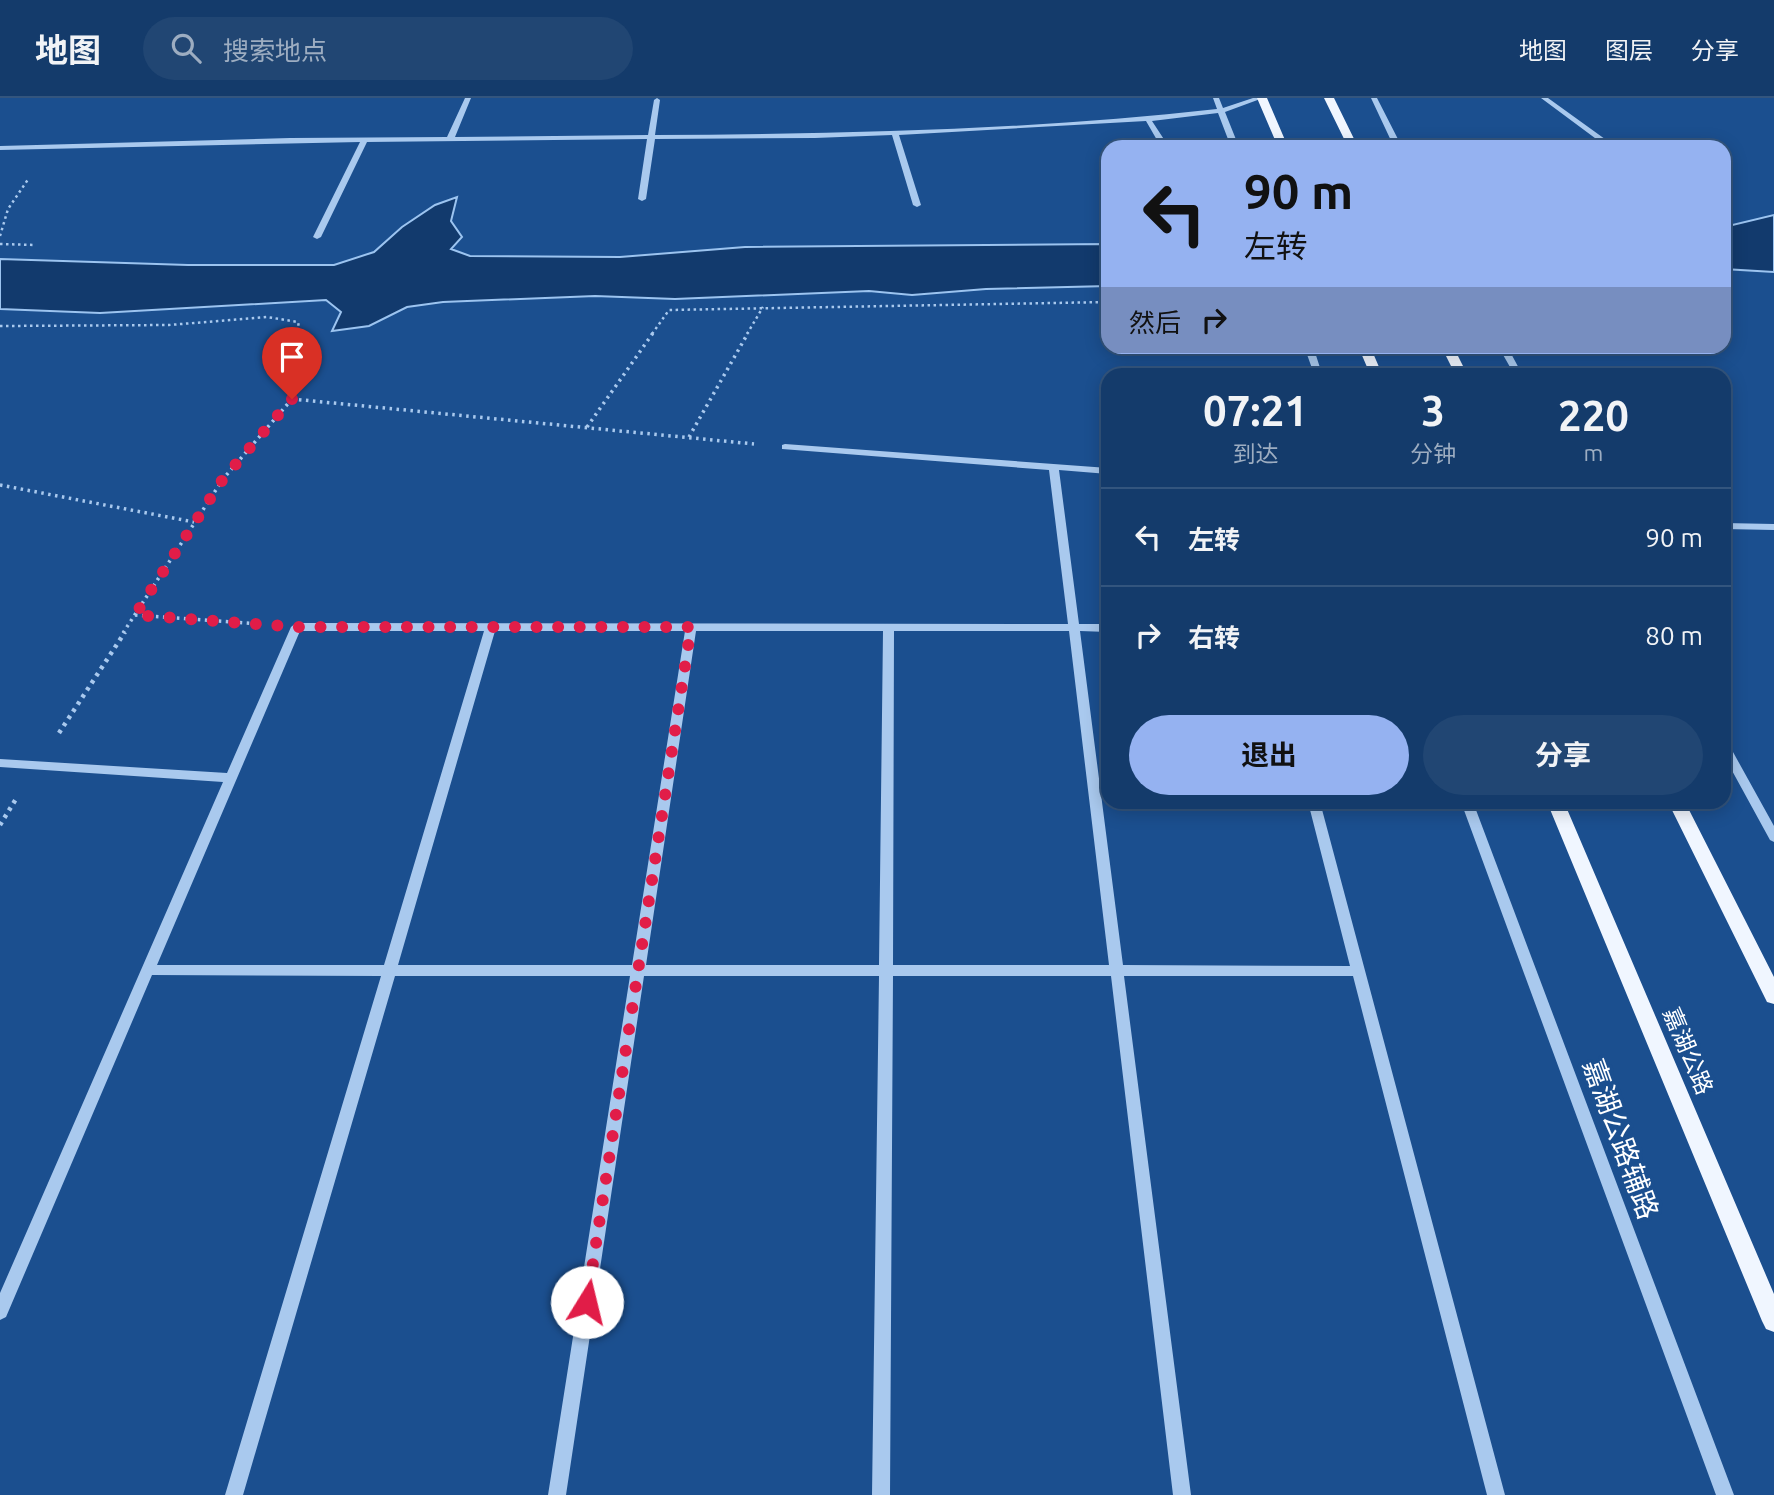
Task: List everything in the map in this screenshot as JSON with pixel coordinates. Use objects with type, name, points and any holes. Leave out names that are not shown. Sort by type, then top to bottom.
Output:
[{"type":"main road","points":[[1261,98],[1280,140]]},
{"type":"main road","points":[[1329,98],[1350,140]]},
{"type":"main road","name":"嘉湖公路","points":[[1558,809],[1774,1321]]},
{"type":"main road","points":[[1680,809],[1774,996]]},
{"type":"street","points":[[450,139],[468,98]]},
{"type":"street","points":[[1216,98],[1232,140]]},
{"type":"street","points":[[0,148],[895,133],[1147,119],[1221,111],[1261,98]]},
{"type":"street","points":[[1374,98],[1395,140]]},
{"type":"street","points":[[1544,98],[1602,140]]},
{"type":"street","points":[[642,199],[657,100]]},
{"type":"street","points":[[1147,119],[1160,140]]},
{"type":"street","points":[[895,133],[917,205]]},
{"type":"street","points":[[317,237],[364,140]]},
{"type":"street","points":[[785,447],[1101,470]]},
{"type":"street","points":[[1054,467],[1182,1495]]},
{"type":"street","points":[[1731,526],[1774,527]]},
{"type":"street","points":[[0,1312],[296,627],[1101,628]]},
{"type":"street","points":[[234,1495],[491,627]]},
{"type":"street","points":[[557,1495],[691,627]]},
{"type":"street","points":[[881,1495],[889,627]]},
{"type":"street","points":[[1731,759],[1774,837]]},
{"type":"street","points":[[0,763],[230,778]]},
{"type":"street","points":[[1316,809],[1496,1495]]},
{"type":"street","name":"嘉湖公路辅路","points":[[1470,809],[1725,1495]]},
{"type":"street","points":[[147,970],[1358,971]]},
{"type":"path","points":[[0,236],[8,209],[32,174],[64,148]]},
{"type":"path","points":[[0,244],[36,245]]},
{"type":"path","points":[[587,427],[669,310],[1101,302]]},
{"type":"path","points":[[690,437],[764,307]]},
{"type":"path","points":[[0,326],[169,325],[267,317],[298,322],[304,356],[292,399],[223,479],[38,765]]},
{"type":"path","points":[[292,399],[785,447]]},
{"type":"path","points":[[0,485],[194,522]]},
{"type":"path","points":[[135,615],[296,627]]},
{"type":"water","points":[[457,197],[451,221],[462,237],[451,249],[470,256],[620,257],[745,247],[1101,244],[1101,286],[986,289],[912,295],[869,291],[675,299],[595,296],[443,302],[407,307],[369,326],[332,331],[341,312],[326,300],[100,313],[0,309],[0,259],[188,265],[334,265],[374,252],[402,227],[435,205]]},
{"type":"water","points":[[1774,215],[1774,272],[1731,269],[1731,225]]},
{"type":"route","points":[[292,399],[223,479],[135,615],[296,627],[691,627],[587,1302]]}]
